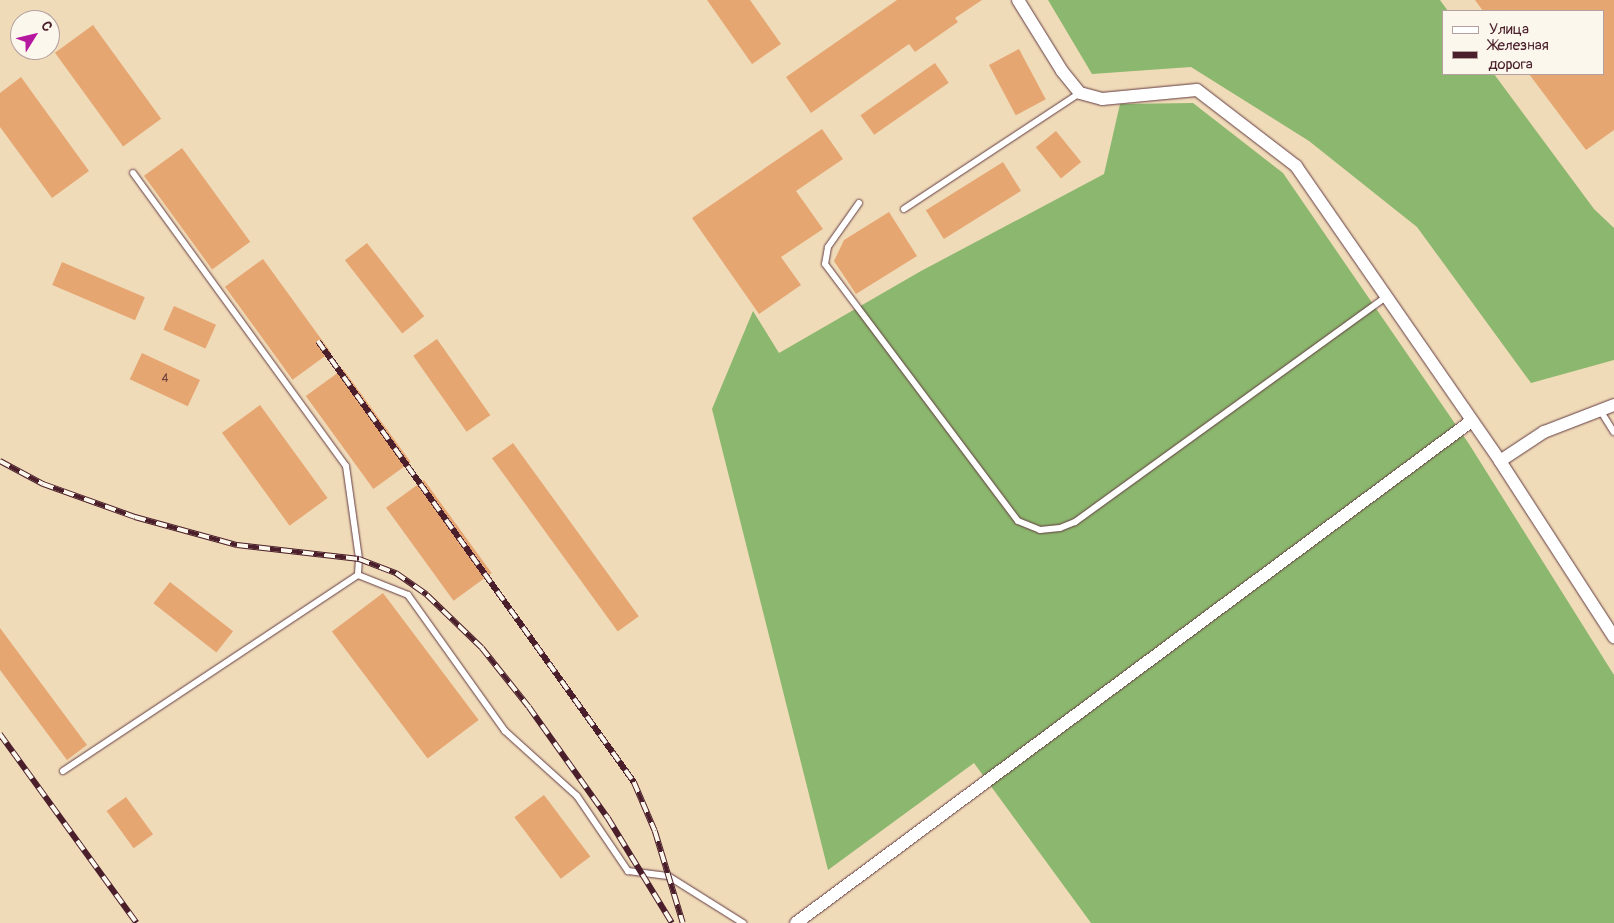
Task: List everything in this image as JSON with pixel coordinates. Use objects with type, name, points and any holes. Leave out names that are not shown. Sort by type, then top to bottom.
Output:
[{"type":"street","points":[[1018,0],[1062,71],[1080,94],[1102,99],[1197,90],[1296,166],[1470,422],[1500,461],[1614,637]]},
{"type":"street","points":[[1500,461],[1544,432],[1614,405]]},
{"type":"street","points":[[796,923],[1470,422]]},
{"type":"lane","points":[[904,209],[1080,94]]},
{"type":"lane","points":[[133,173],[346,466],[359,559],[358,575]]},
{"type":"lane","points":[[859,203],[828,247],[825,264],[1018,521],[1040,530],[1060,528],[1075,522],[1386,298]]},
{"type":"lane","points":[[1600,410],[1614,432]]},
{"type":"lane","points":[[63,771],[358,575]]},
{"type":"lane","points":[[358,575],[408,595],[505,731],[577,796],[628,871],[668,876],[743,923]]},
{"type":"green space","points":[[1048,0],[1440,0],[1447,10],[1442,10],[1442,75],[1495,75],[1594,209],[1614,228],[1614,360],[1531,383],[1417,227],[1309,141],[1191,67],[1092,74]]},
{"type":"green space","points":[[1193,103],[1283,173],[1469,444],[1614,675],[1614,923],[1091,923],[974,763],[828,870],[712,409],[753,311],[779,353],[921,271],[1104,174],[1120,104]]},
{"type":"building","points":[[707,0],[750,0],[781,44],[752,64]]},
{"type":"building","points":[[897,0],[982,0],[955,18],[958,22],[915,52],[909,44],[811,113],[786,77]]},
{"type":"building","points":[[1475,0],[1614,0],[1614,130],[1586,150],[1530,75],[1604,75],[1604,10],[1482,10]]},
{"type":"building","points":[[93,25],[161,119],[123,146],[60,60],[60,49]]},
{"type":"building","points":[[1019,49],[1046,99],[1016,115],[989,65]]},
{"type":"building","points":[[935,63],[949,83],[874,135],[860,115]]},
{"type":"building","points":[[21,77],[89,171],[52,198],[0,127],[0,93]]},
{"type":"building","points":[[822,129],[843,159],[796,191],[823,229],[781,257],[801,285],[759,314],[692,218]]},
{"type":"building","points":[[1056,131],[1081,162],[1061,178],[1036,147]]},
{"type":"building","points":[[182,148],[250,242],[212,269],[144,176]]},
{"type":"building","points":[[1003,162],[1021,191],[944,239],[926,210]]},
{"type":"building","points":[[889,212],[917,256],[856,294],[834,261],[844,240]]},
{"type":"building","points":[[367,243],[424,316],[402,334],[345,260]]},
{"type":"building","points":[[263,259],[331,352],[293,380],[225,287]]},
{"type":"building","points":[[62,262],[145,297],[135,320],[52,285]]},
{"type":"building","points":[[174,306],[216,325],[205,348],[163,330]]},
{"type":"building","points":[[437,339],[490,415],[467,432],[413,356]]},
{"type":"building","points":[[142,353],[200,380],[188,406],[130,379]]},
{"type":"building","points":[[343,369],[411,462],[373,489],[306,396]]},
{"type":"building","points":[[260,405],[328,498],[290,526],[222,433]]},
{"type":"building","points":[[513,443],[639,616],[618,631],[492,458]]},
{"type":"building","points":[[424,480],[492,573],[454,601],[386,508]]},
{"type":"building","points":[[170,582],[233,631],[216,653],[153,603]]},
{"type":"building","points":[[383,593],[479,720],[428,758],[332,632]]},
{"type":"building","points":[[0,628],[87,745],[67,760],[0,670]]},
{"type":"building","points":[[544,795],[590,856],[561,879],[514,817]]},
{"type":"building","points":[[126,797],[153,834],[134,848],[107,811]]},
{"type":"railway","points":[[318,341],[634,782],[655,831],[683,923]]},
{"type":"railway","points":[[0,461],[43,484],[135,517],[237,545],[359,559],[396,573],[427,595],[482,648],[529,707],[608,818],[672,923]]},
{"type":"railway","points":[[0,734],[137,923]]}]
